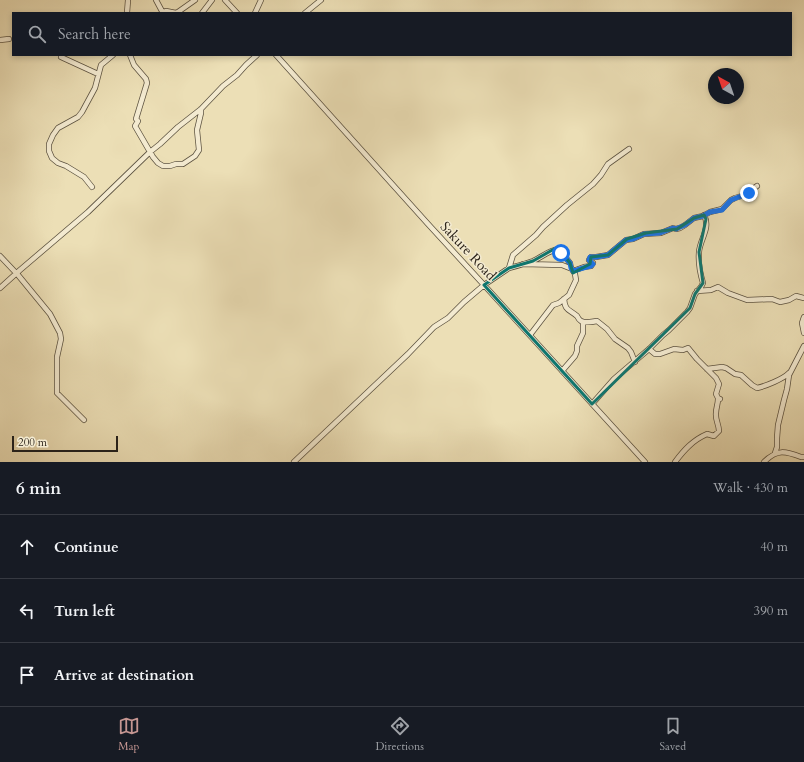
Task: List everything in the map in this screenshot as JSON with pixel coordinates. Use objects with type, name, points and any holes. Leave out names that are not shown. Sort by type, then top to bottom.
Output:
[{"type":"street","points":[[156,0],[162,12]]},
{"type":"street","points":[[178,12],[195,0]]},
{"type":"street","points":[[203,12],[212,0]]},
{"type":"street","points":[[225,0],[236,12]]},
{"type":"street","points":[[255,12],[261,0]]},
{"type":"street","points":[[306,12],[321,0]]},
{"type":"street","points":[[127,12],[130,1]]},
{"type":"street","points":[[0,40],[9,38]]},
{"type":"street","points":[[92,187],[84,177],[58,163],[52,158],[48,151],[53,134],[58,128],[78,118],[82,112],[95,88],[101,65],[110,56]]},
{"type":"street","points":[[130,56],[134,65],[146,79],[147,83],[136,119],[138,121],[135,126],[158,163],[163,166],[182,164],[195,156],[199,150],[197,130],[201,109]]},
{"type":"street","points":[[0,288],[88,212],[150,152],[209,102],[223,86],[237,75],[256,56]]},
{"type":"street","name":"Sakure Road","points":[[277,56],[644,462]]},
{"type":"street","points":[[61,57],[98,74]]},
{"type":"street","points":[[508,268],[513,255],[593,184],[608,164],[629,149]]},
{"type":"street","points":[[523,264],[562,265],[567,268],[579,270],[593,264],[589,260],[590,257],[610,254],[627,240],[646,233],[660,233],[673,228],[676,229],[685,225],[694,218],[704,216],[710,212],[722,210],[729,202],[735,198],[745,195],[757,186]]},
{"type":"street","points":[[592,404],[614,379],[649,349],[690,308],[697,291],[703,283],[699,269],[699,258],[700,247],[706,227],[706,219],[704,216]]},
{"type":"street","points":[[294,462],[408,354],[434,327],[448,318],[484,285],[508,268],[533,261],[552,250],[559,249],[570,263],[576,280],[569,295],[554,305],[530,336]]},
{"type":"street","points":[[0,256],[50,314],[60,333],[61,339],[57,357],[57,393],[84,420]]},
{"type":"street","points":[[697,291],[711,290],[718,287],[728,293],[747,300],[773,299],[780,302],[789,300],[796,296],[804,298]]},
{"type":"street","points":[[564,299],[566,308],[581,321],[597,321],[607,329],[615,340],[632,352],[635,362]]},
{"type":"street","points":[[804,318],[802,323],[804,333]]},
{"type":"street","points":[[562,371],[575,356],[582,333],[583,322]]},
{"type":"street","points":[[706,369],[726,368],[735,374],[741,375],[757,388],[770,384],[786,376],[794,365],[804,346]]},
{"type":"street","points":[[649,349],[655,354],[664,353],[674,349],[683,350],[688,348],[716,378],[719,384],[716,394],[720,399],[718,399],[716,414],[719,431],[714,436],[707,434],[690,444],[675,462]]},
{"type":"street","points":[[775,453],[777,447],[779,419],[787,389],[789,373]]},
{"type":"street","points":[[764,462],[775,453],[780,452],[801,457],[804,456]]},
{"type":"highlighted area","points":[[704,215],[706,219],[699,252],[703,283],[695,294],[690,308],[592,404],[484,285],[509,268],[533,261],[554,249],[560,250],[570,263],[573,273],[590,264],[591,257],[608,255],[627,239],[646,233],[677,229],[694,218]]},
{"type":"route","points":[[561,253],[570,263],[573,271],[579,270],[593,264],[589,260],[590,257],[608,255],[626,240],[633,239],[646,233],[660,233],[673,228],[676,229],[685,225],[694,218],[703,216],[710,212],[722,210],[731,200],[749,193]]}]
